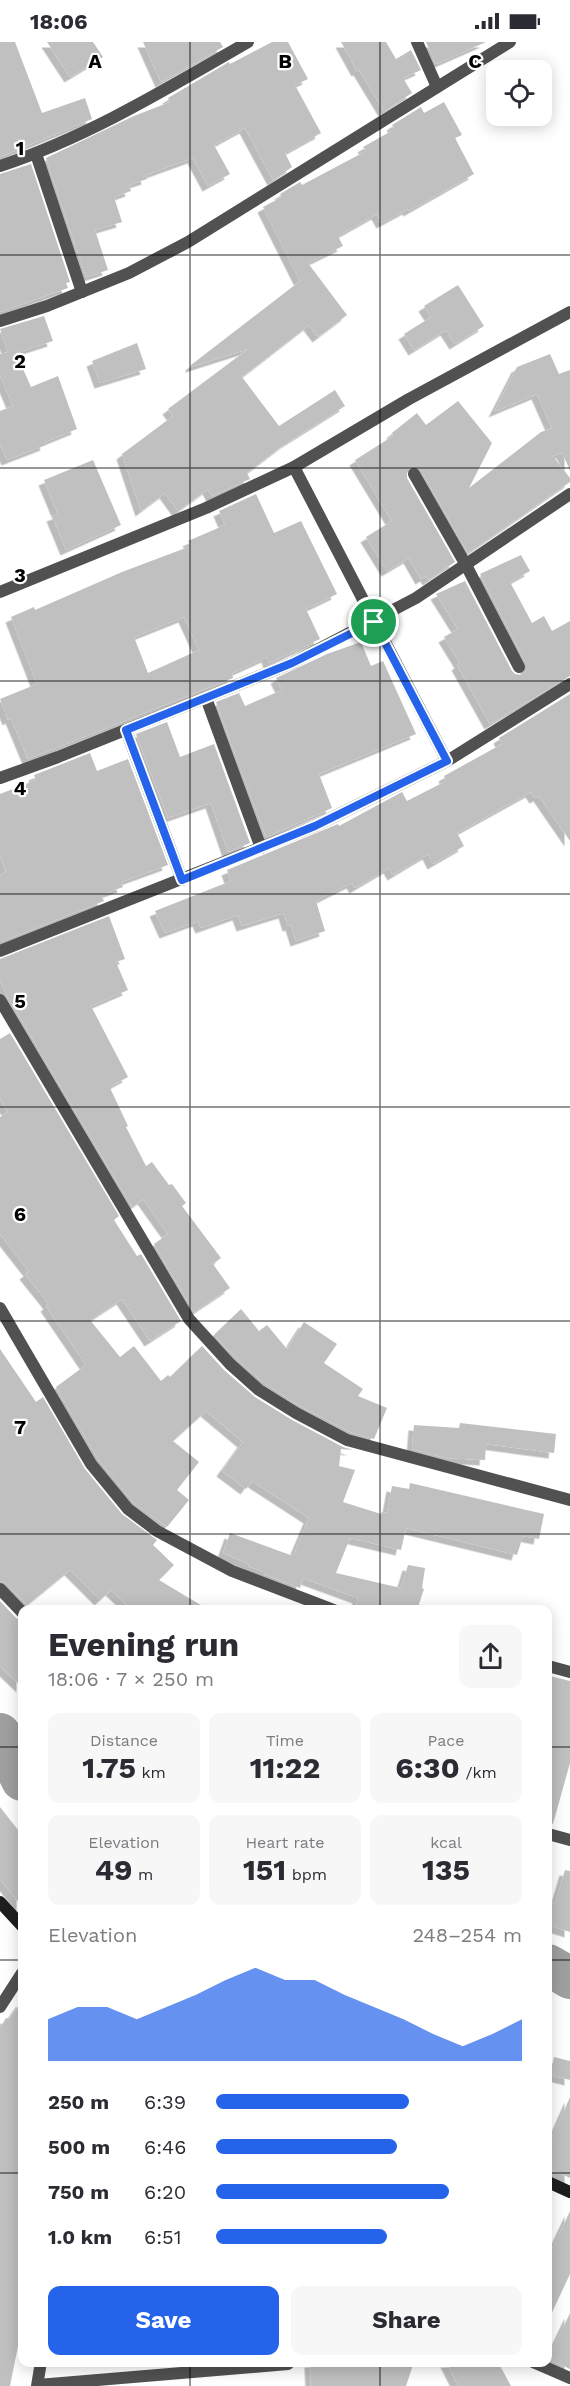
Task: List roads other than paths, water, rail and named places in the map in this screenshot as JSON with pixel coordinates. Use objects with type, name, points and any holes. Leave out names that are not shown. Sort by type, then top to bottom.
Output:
[{"type":"street","points":[[0,166],[36,154],[150,98],[248,42]]},
{"type":"street","points":[[417,42],[437,87]]},
{"type":"street","points":[[0,321],[47,306],[129,273],[188,242],[510,42]]},
{"type":"street","points":[[36,154],[82,292]]},
{"type":"street","points":[[0,592],[206,508],[294,467],[409,399],[570,312]]},
{"type":"street","points":[[294,467],[447,761]]},
{"type":"street","points":[[414,474],[466,565],[519,667]]},
{"type":"street","points":[[0,778],[292,663],[374,622],[466,565],[570,494]]},
{"type":"street","points":[[0,951],[315,826],[447,761],[570,684]]},
{"type":"street","points":[[206,698],[261,848]]},
{"type":"street","points":[[126,730],[182,880]]},
{"type":"street","points":[[0,1000],[189,1318],[230,1364],[259,1390],[347,1440],[570,1500]]},
{"type":"street","points":[[0,1308],[91,1464],[128,1509],[157,1532],[232,1571],[321,1605]]},
{"type":"street","points":[[0,1590],[18,1608]]},
{"type":"street","points":[[552,1667],[570,1672]]},
{"type":"street","points":[[552,1835],[570,1839]]},
{"type":"street","points":[[0,1902],[18,1922]]},
{"type":"street","points":[[0,2007],[18,1979]]},
{"type":"street","points":[[552,2184],[570,2192]]},
{"type":"street","points":[[40,2367],[38,2386],[254,2367]]},
{"type":"street","points":[[545,2367],[570,2378]]},
{"type":"waterway","points":[[0,1734],[18,1772]]},
{"type":"waterway","points":[[552,1967],[570,1978]]}]
